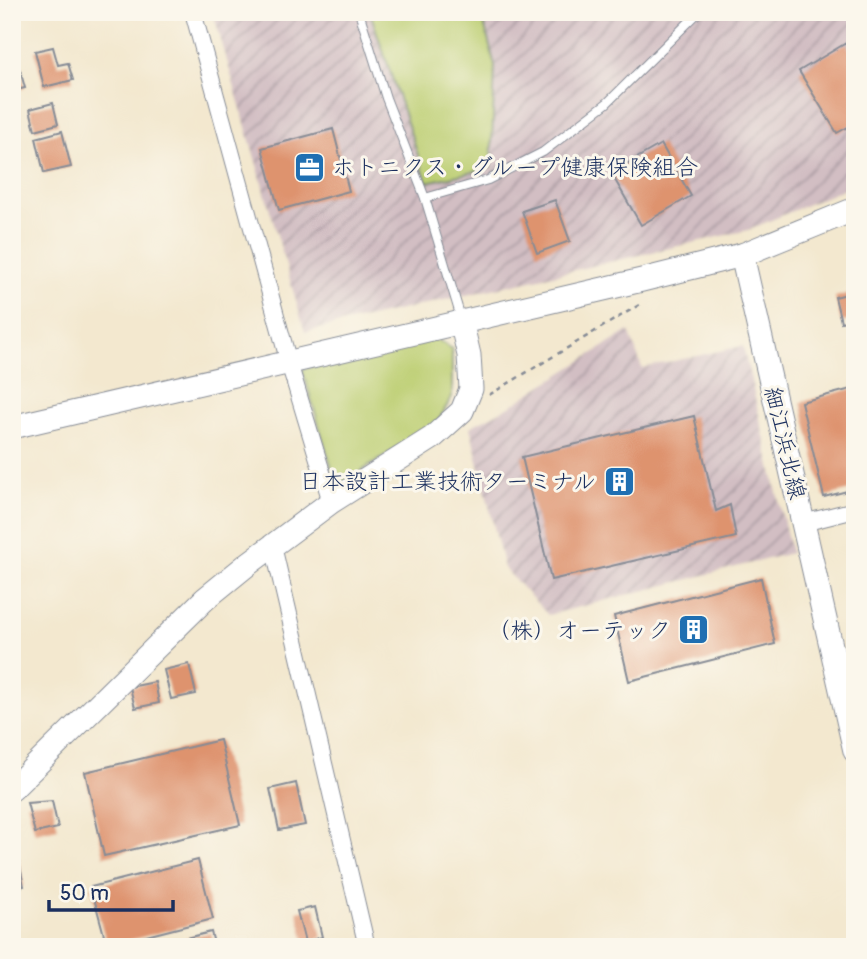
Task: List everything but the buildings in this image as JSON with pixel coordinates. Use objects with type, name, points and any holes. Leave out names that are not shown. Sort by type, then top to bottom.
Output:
[{"type":"street","points":[[193,12],[289,363],[331,502]]},
{"type":"street","points":[[12,427],[742,255],[855,209]]},
{"type":"street","name":"細江浜北線","points":[[742,255],[855,751]]},
{"type":"street","points":[[12,789],[205,599],[331,502],[432,438],[462,411],[471,389],[461,321]]},
{"type":"street","points":[[803,523],[855,510]]},
{"type":"street","points":[[273,546],[367,947]]},
{"type":"lane","points":[[359,12],[386,98],[425,198],[461,321]]},
{"type":"lane","points":[[425,198],[488,180],[543,152],[607,103],[699,12]]},
{"type":"path","points":[[462,411],[639,305],[642,280]]},
{"type":"shaded area","points":[[213,12],[855,12],[855,184],[748,230],[305,332]]},
{"type":"shaded area","points":[[629,331],[642,368],[743,346],[791,553],[548,615],[504,568],[470,427],[510,406]]},
{"type":"green space","points":[[370,12],[481,12],[495,66],[491,168],[427,182]]},
{"type":"green space","points":[[432,336],[452,349],[452,397],[436,425],[337,486],[302,369]]},
{"type":"place","name":"ホトニクス・グループ健康保険組合","points":[[309,167]]},
{"type":"place","name":"日本設計工業技術ターミナル","points":[[619,481]]},
{"type":"place","name":"（株）オーテック","points":[[694,630]]}]
